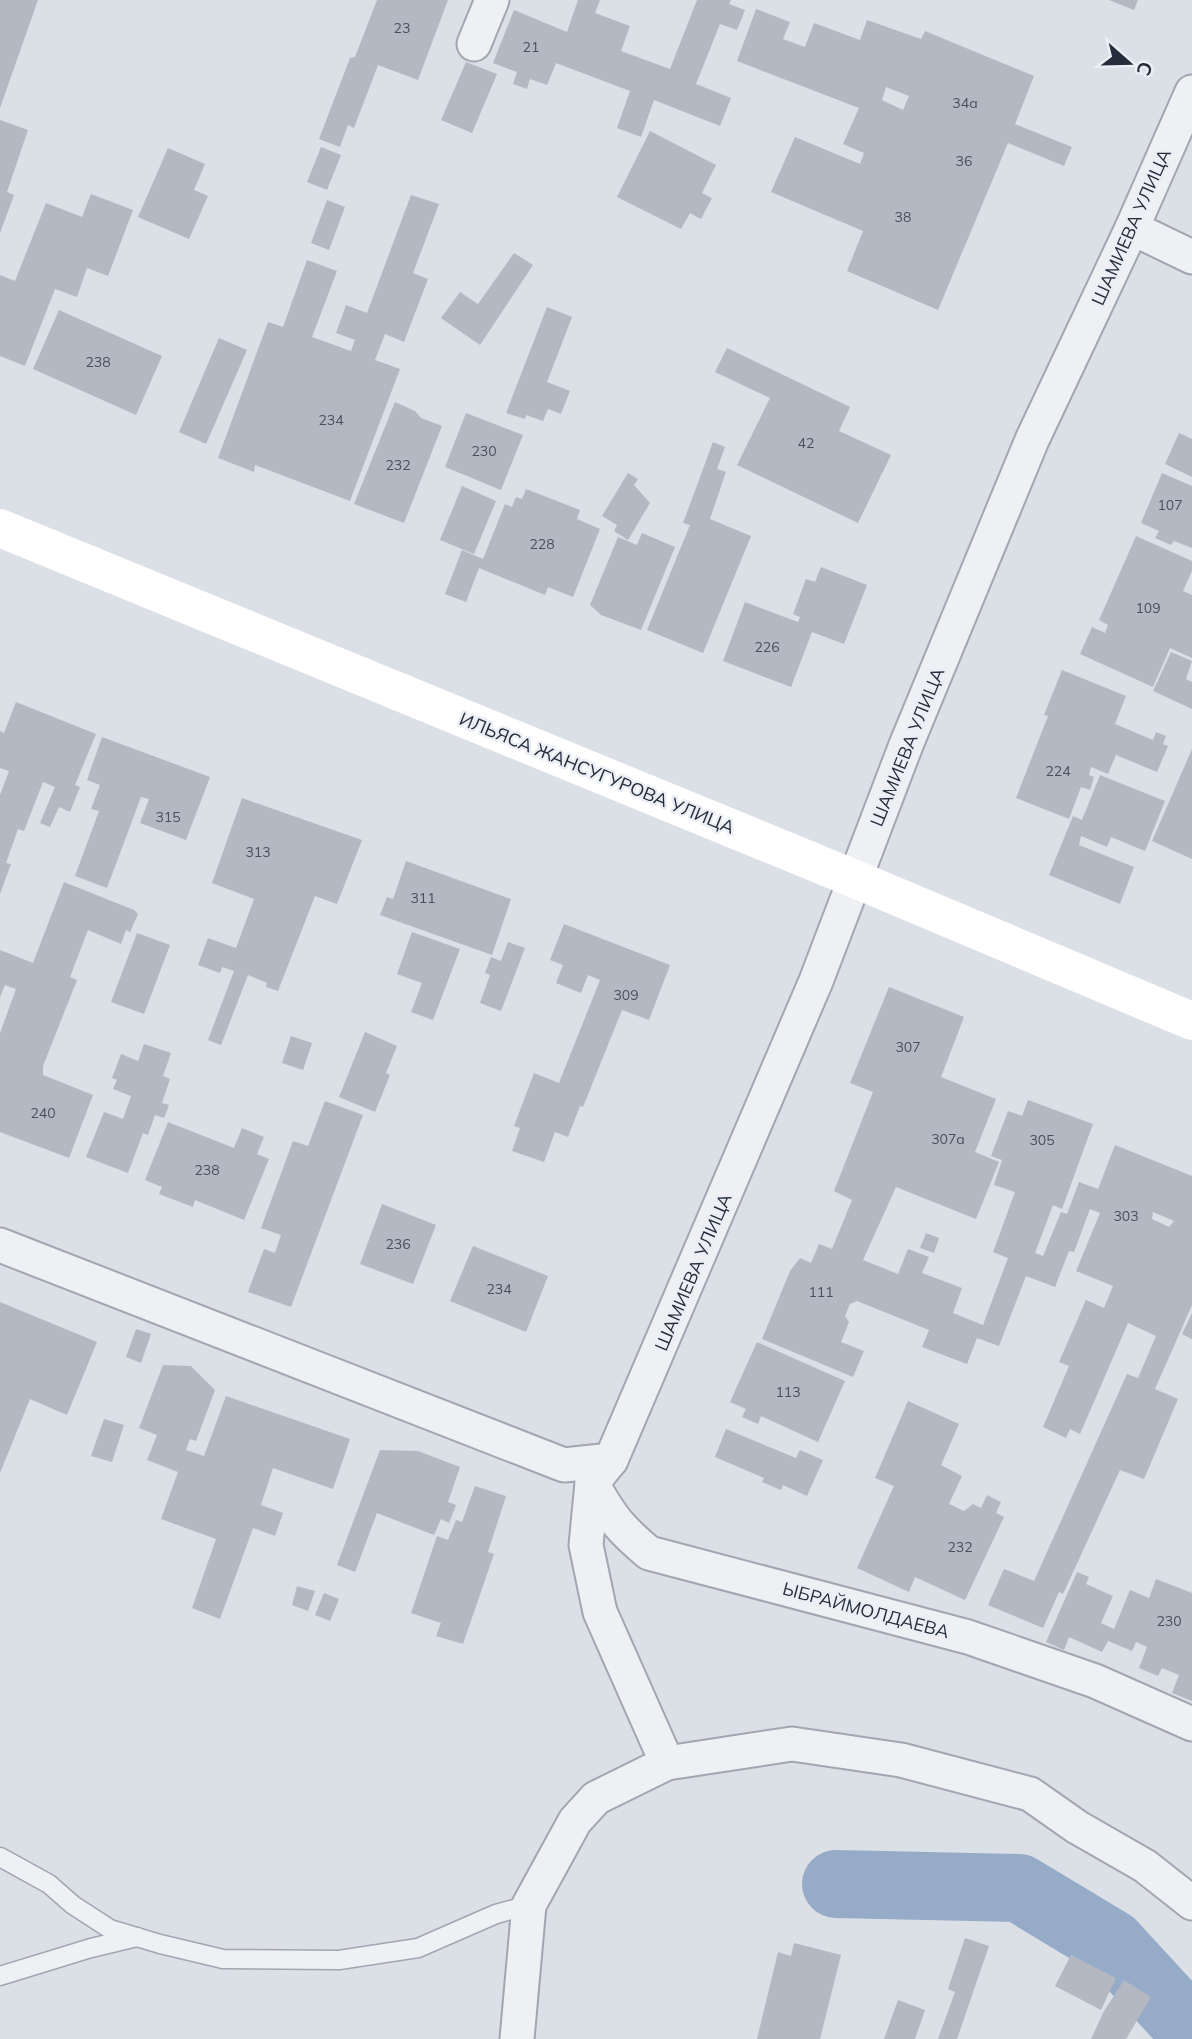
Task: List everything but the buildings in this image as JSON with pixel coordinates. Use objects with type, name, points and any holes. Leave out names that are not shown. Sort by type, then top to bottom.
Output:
[{"type":"street","points":[[474,44],[492,0]]},
{"type":"street","name":"ШАМИЕВА УЛИЦА","points":[[667,1763],[600,1612],[586,1545],[602,1472],[635,1408],[816,981],[906,745],[1032,440],[1132,228],[1192,92]]},
{"type":"street","points":[[1132,228],[1192,257]]},
{"type":"street","name":"ИЛЬЯСА ЖАНСУГУРОВА УЛИЦА","points":[[0,528],[855,879],[1192,1021]]},
{"type":"street","points":[[0,1245],[564,1465],[602,1472]]},
{"type":"street","name":"ЫБРАЙМОЛДАЕВА","points":[[602,1472],[610,1516],[649,1553],[968,1637],[1096,1681],[1192,1724]]},
{"type":"street","points":[[517,2039],[529,1905],[575,1821],[596,1798],[667,1763],[792,1744],[901,1760],[1030,1794],[1077,1827],[1144,1866],[1192,1903]]},
{"type":"lane","points":[[0,1857],[49,1884],[110,1929],[223,1959],[339,1960],[418,1948],[496,1914],[529,1905]]},
{"type":"lane","points":[[0,1976],[137,1937]]},
{"type":"waterway","points":[[836,1884],[1019,1888],[1112,1944],[1192,2031]]}]
